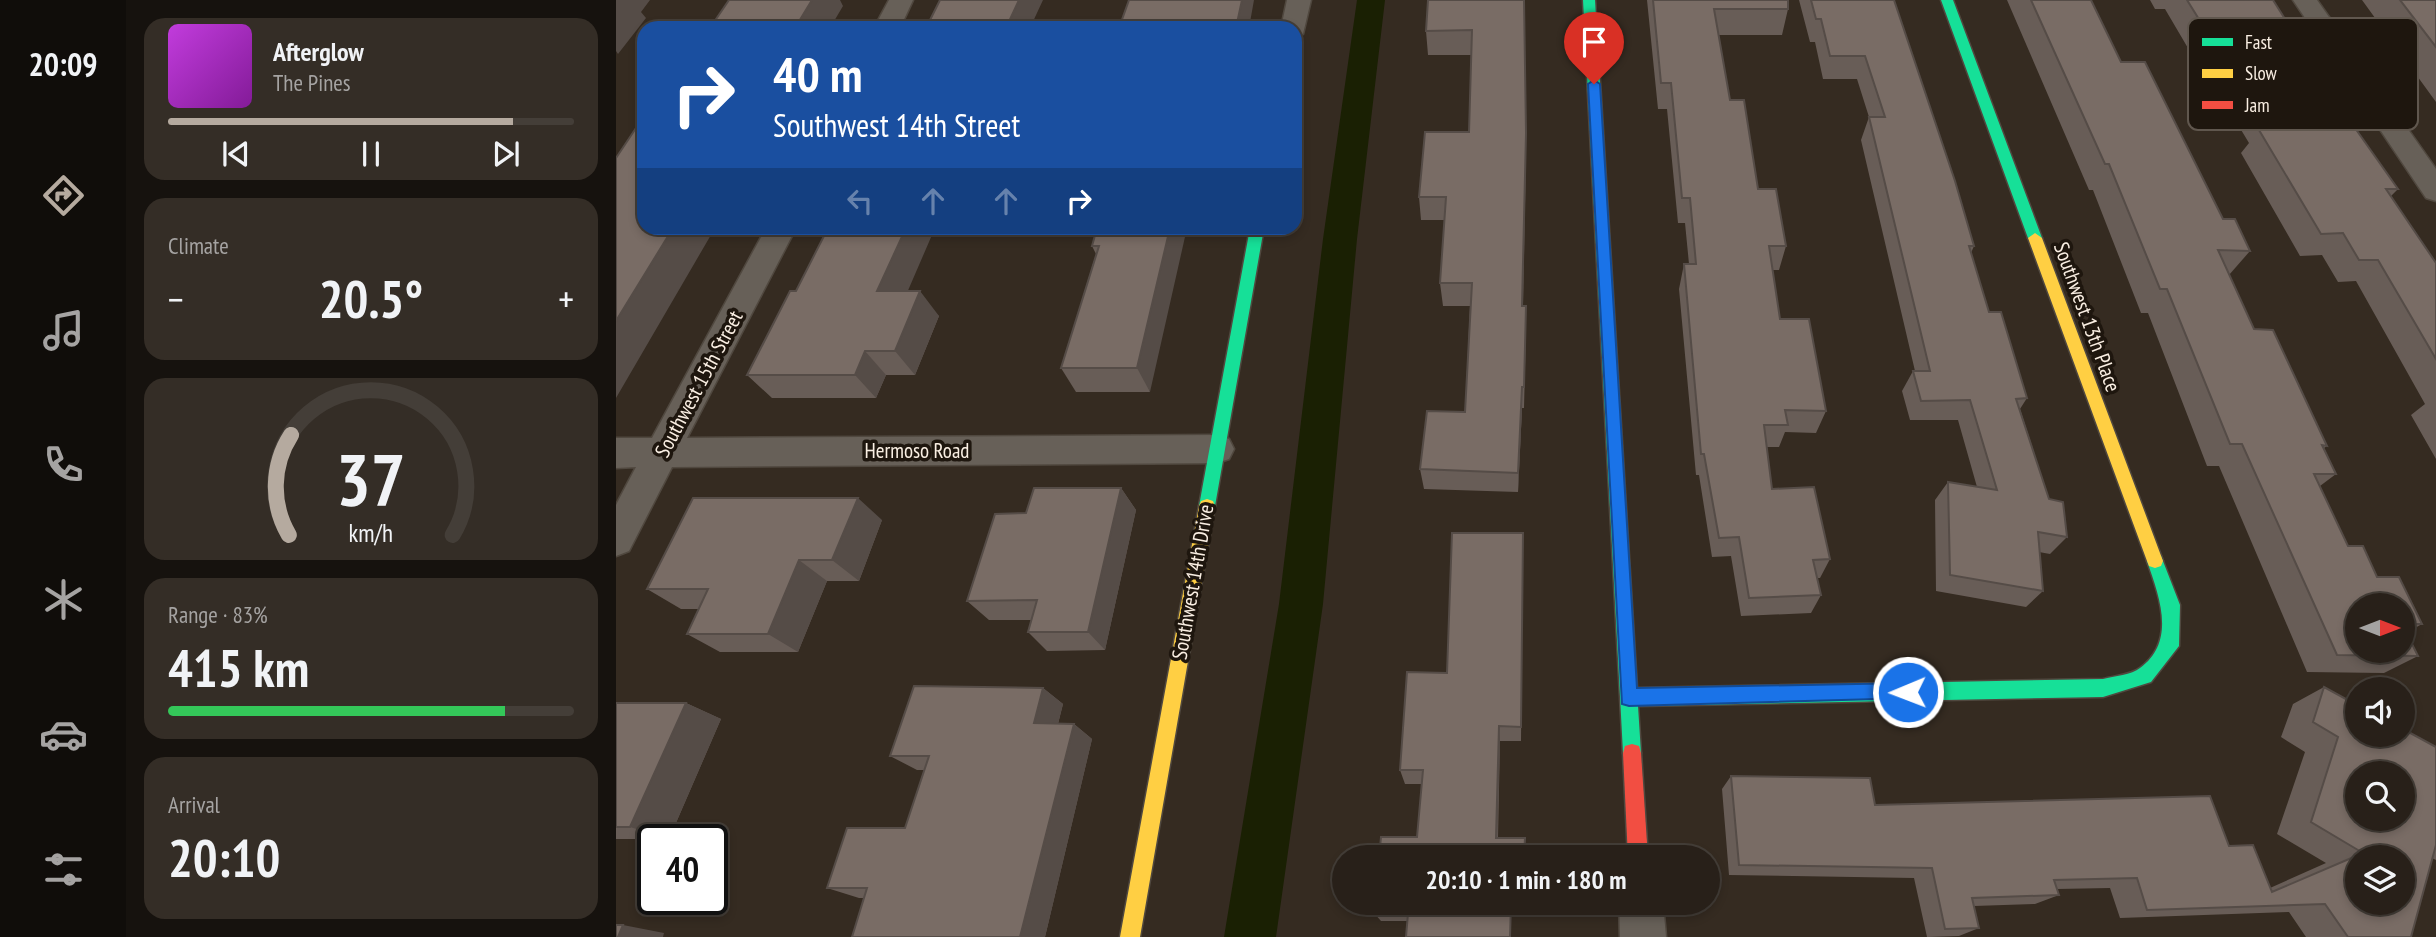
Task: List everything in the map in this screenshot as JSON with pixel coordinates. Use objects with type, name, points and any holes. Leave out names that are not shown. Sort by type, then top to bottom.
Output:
[{"type":"street","points":[[890,21],[901,0]]},
{"type":"street","points":[[1295,21],[1299,0]]},
{"type":"street","points":[[1589,0],[1637,845]]},
{"type":"street","name":"Southwest 13th Place","points":[[1629,697],[2103,688],[2146,676],[2170,646],[2171,605],[1947,0]]},
{"type":"street","points":[[2305,0],[2317,18]]},
{"type":"street","points":[[2394,130],[2436,191]]},
{"type":"street","name":"Southwest 15th Street","points":[[616,540],[777,235]]},
{"type":"street","name":"Southwest 14th Drive","points":[[1130,937],[1257,235]]},
{"type":"street","name":"Hermoso Road","points":[[616,453],[1217,449]]},
{"type":"street","points":[[1642,915],[1643,937]]},
{"type":"building","points":[[729,0],[812,0],[799,21],[715,21]]},
{"type":"building","points":[[940,0],[1019,0],[1009,21],[930,21]]},
{"type":"building","points":[[1129,0],[1242,0],[1238,21],[1122,21]]},
{"type":"building","points":[[1428,0],[1524,0],[1526,133],[1522,306],[1526,306],[1518,473],[1420,469],[1427,411],[1465,412],[1472,283],[1440,283],[1446,197],[1419,197],[1425,132],[1469,132],[1472,30],[1426,31]]},
{"type":"building","points":[[1653,0],[1788,0],[1788,9],[1714,9],[1730,100],[1744,100],[1758,189],[1776,189],[1786,246],[1769,246],[1780,319],[1809,319],[1826,411],[1785,410],[1788,425],[1764,425],[1772,489],[1814,487],[1830,559],[1813,560],[1821,595],[1749,598],[1739,537],[1719,538],[1704,454],[1701,454],[1684,264],[1696,264],[1690,198],[1682,198],[1671,83],[1661,83]]},
{"type":"building","points":[[1811,0],[1894,0],[1955,181],[1974,246],[1969,246],[1989,312],[2001,312],[2027,398],[2016,399],[2049,499],[2063,502],[2067,537],[2038,532],[2043,591],[1950,575],[1948,482],[1997,490],[1970,400],[1921,401],[1913,371],[1930,371],[1869,117],[1885,117],[1865,56],[1830,56],[1821,19],[1816,19]]},
{"type":"building","points":[[2031,0],[2091,0],[2121,62],[2145,62],[2223,219],[2235,219],[2250,251],[2218,250],[2254,329],[2273,330],[2327,446],[2322,445],[2336,474],[2314,474],[2348,546],[2363,546],[2377,577],[2399,577],[2407,593],[2345,593],[2345,655],[2337,655],[2242,444],[2230,444],[2167,289],[2160,289],[2109,164],[2105,164]]},
{"type":"building","points":[[2187,0],[2273,0],[2284,18],[2198,18]]},
{"type":"building","points":[[2400,0],[2436,0],[2436,47],[2418,24],[2418,18],[2414,18]]},
{"type":"building","points":[[637,126],[637,235],[669,235],[616,321],[616,158]]},
{"type":"building","points":[[2259,130],[2356,130],[2398,189],[2386,189],[2436,263],[2436,359],[2378,260],[2359,260],[2343,233],[2321,234]]},
{"type":"building","points":[[824,235],[903,235],[877,291],[920,291],[895,351],[865,351],[855,375],[747,375],[790,291],[796,291]]},
{"type":"building","points":[[1095,235],[1168,235],[1137,368],[1061,368],[1099,246],[1092,246]]},
{"type":"building","points":[[1034,488],[1121,488],[1088,632],[1028,632],[1037,600],[967,601],[995,514],[1026,513]]},
{"type":"building","points":[[693,498],[858,498],[832,560],[799,560],[768,634],[687,634],[708,589],[647,589]]},
{"type":"building","points":[[1452,533],[1523,533],[1521,727],[1499,726],[1496,838],[1525,838],[1525,845],[1380,845],[1381,837],[1417,837],[1423,770],[1400,770],[1407,672],[1447,673]]},
{"type":"building","points":[[2415,610],[2422,624],[2415,624]]},
{"type":"building","points":[[914,686],[1043,688],[1034,723],[1074,724],[1020,937],[852,937],[867,888],[827,888],[847,828],[905,828],[929,756],[890,756]]},
{"type":"building","points":[[2324,687],[2345,698],[2345,747],[2415,747],[2415,736],[2436,747],[2436,845],[2411,937],[2348,937],[2325,904],[2147,910],[2137,878],[2054,880],[2059,895],[1972,898],[1979,928],[1945,929],[1932,868],[1739,865],[1731,776],[1870,778],[1875,805],[2210,796],[2229,846],[2253,845],[2272,892],[2345,861],[2345,915],[2415,915],[2415,845],[2350,845],[2311,822],[2338,737],[2313,722]]},
{"type":"building","points":[[616,703],[686,703],[630,827],[616,827]]},
{"type":"building","points":[[1408,915],[1511,915],[1510,937],[1406,937]]},
{"type":"building","points":[[616,925],[623,925],[618,937],[616,937]]},
{"type":"waterway","points":[[1250,937],[1301,604],[1340,239],[1371,0]]},
{"type":"traffic: fast","points":[[1589,0],[1632,753]]},
{"type":"traffic: fast","points":[[1947,0],[2035,238]]},
{"type":"traffic: fast","points":[[1207,506],[1256,235]]},
{"type":"traffic: fast","points":[[1629,697],[2103,688],[2145,676],[2170,646],[2171,605],[2155,561]]},
{"type":"traffic: slow","points":[[2035,238],[2155,561]]},
{"type":"traffic: slow","points":[[1130,937],[1207,506]]},
{"type":"traffic: jam","points":[[1632,753],[1637,845]]},
{"type":"route","points":[[1594,84],[1629,697],[1908,692]]}]
